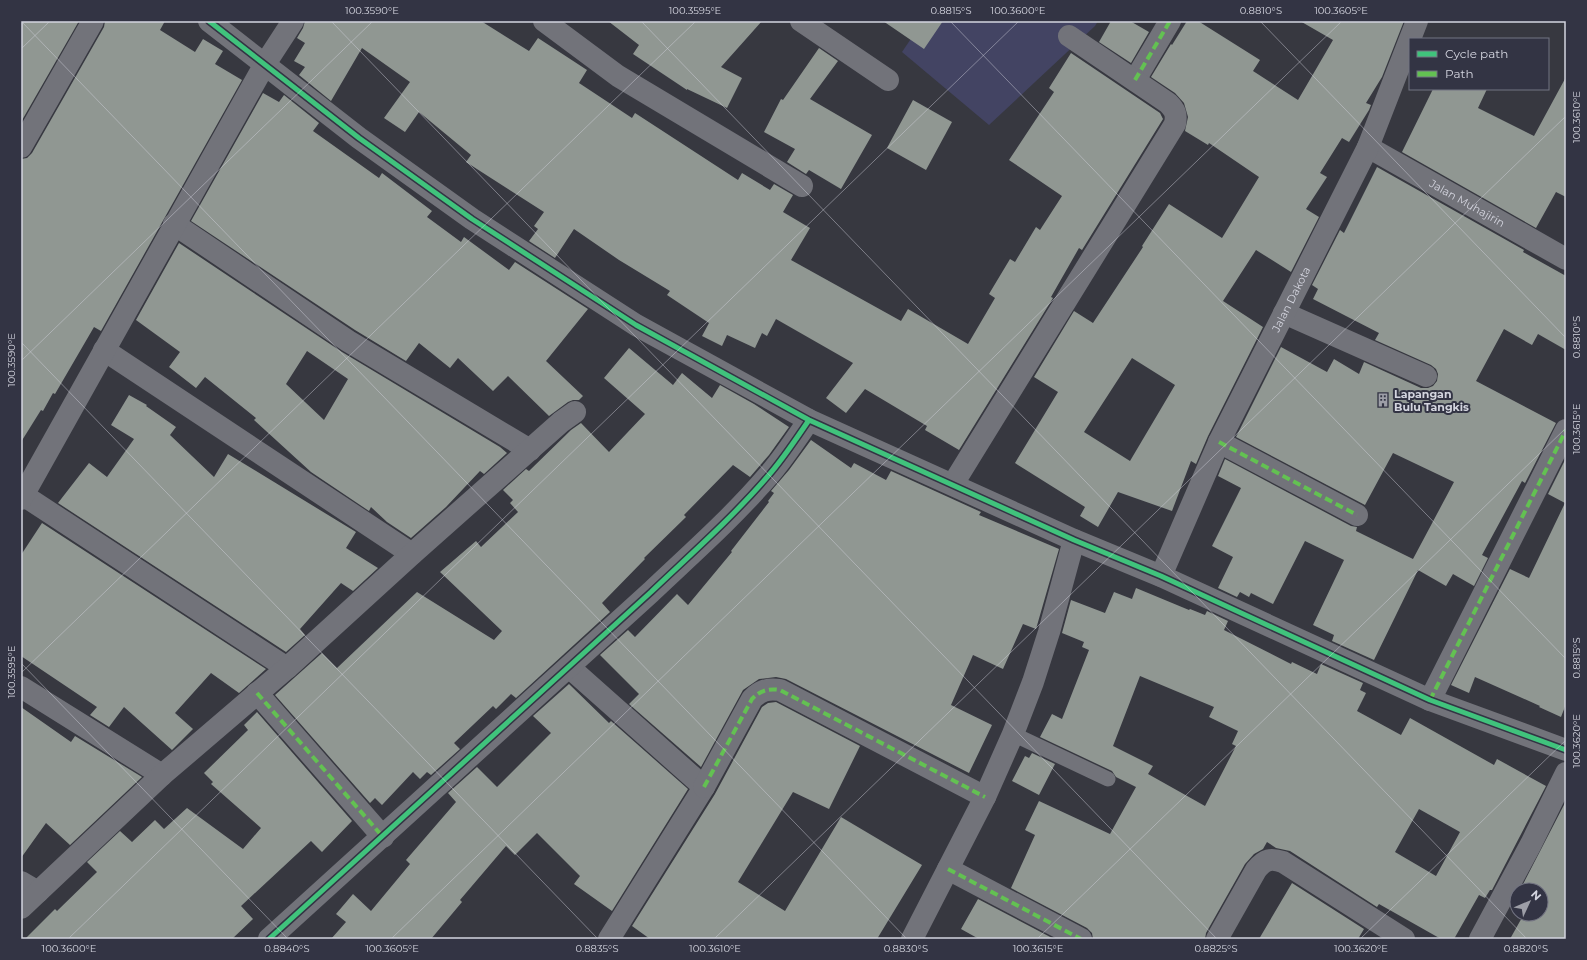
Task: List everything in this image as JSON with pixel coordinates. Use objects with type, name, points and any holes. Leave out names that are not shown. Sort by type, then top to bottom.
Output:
[{"type":"street","points":[[21,147],[93,21]]},
{"type":"street","points":[[209,21],[360,138],[472,219],[636,325],[809,420],[1074,540],[1161,576],[1430,700],[1566,750]]},
{"type":"street","points":[[286,668],[22,497],[265,64],[294,21]]},
{"type":"street","points":[[544,21],[618,76],[802,186]]},
{"type":"street","points":[[800,21],[888,80]]},
{"type":"street","points":[[1135,80],[1170,21]]},
{"type":"street","name":"Jalan Dakota","points":[[1410,38],[1416,21]]},
{"type":"street","points":[[953,484],[1175,124],[1176,114],[1174,108],[1069,36]]},
{"type":"street","name":"Jalan Dakota","points":[[1161,576],[1219,442],[1368,147],[1409,39]]},
{"type":"street","name":"Jalan Muhajirin","points":[[1368,147],[1565,255]]},
{"type":"street","points":[[174,224],[348,341],[530,450]]},
{"type":"street","points":[[1284,314],[1426,376]]},
{"type":"street","points":[[104,350],[412,554]]},
{"type":"street","points":[[21,908],[29,887],[286,668],[561,422],[575,412]]},
{"type":"street","points":[[269,939],[651,592],[747,499],[783,458],[809,420]]},
{"type":"street","points":[[1430,700],[1566,430]]},
{"type":"street","points":[[1219,442],[1357,515]]},
{"type":"street","points":[[914,938],[986,797],[1013,734],[1049,632],[1074,540]]},
{"type":"street","points":[[569,667],[704,787]]},
{"type":"street","points":[[21,687],[162,775]]},
{"type":"street","points":[[609,939],[704,787],[752,699],[760,692],[773,689],[780,690],[986,797]]},
{"type":"street","points":[[257,693],[383,837]]},
{"type":"street","points":[[1480,939],[1531,844],[1566,773]]},
{"type":"street","points":[[1217,939],[1256,870],[1262,862],[1268,859],[1275,859],[1283,862],[1375,931],[1404,939]]},
{"type":"street","points":[[948,869],[1081,939]]},
{"type":"lane","points":[[1013,734],[1108,779]]},
{"type":"shaded area","points":[[923,21],[1098,21],[1095,26],[989,125],[902,52]]},
{"type":"building","points":[[21,21],[79,21],[21,122]]},
{"type":"building","points":[[105,21],[165,21],[160,30],[195,52],[203,39],[223,51],[215,64],[242,80],[101,331],[94,327],[55,394],[53,393],[43,411],[41,410],[21,442],[21,159],[27,158],[32,153],[104,27]]},
{"type":"building","points":[[305,21],[481,21],[529,51],[538,38],[587,70],[579,83],[632,118],[635,113],[738,180],[742,173],[770,190],[774,184],[793,195],[783,212],[810,228],[791,260],[901,321],[908,309],[968,344],[995,298],[989,294],[1010,259],[1015,262],[1036,227],[1040,230],[1062,196],[1009,160],[1054,92],[1049,88],[1071,53],[1160,113],[1163,119],[1082,250],[1079,248],[1051,297],[1053,298],[959,450],[925,430],[927,426],[865,389],[846,413],[826,398],[853,363],[776,319],[767,336],[762,333],[755,348],[727,335],[722,346],[702,336],[709,323],[667,295],[670,291],[619,260],[574,229],[555,258],[529,241],[538,229],[534,226],[544,212],[466,162],[471,155],[419,112],[405,132],[384,118],[410,82],[362,48],[331,101],[299,75],[305,67],[294,61],[305,43],[297,38]]},
{"type":"building","points":[[608,21],[762,21],[721,67],[742,78],[727,108],[687,90],[633,54],[639,45]]},
{"type":"building","points":[[883,21],[943,21],[924,49]]},
{"type":"building","points":[[1111,21],[1130,21],[1149,32],[1131,63],[1099,42]]},
{"type":"building","points":[[1187,21],[1198,21],[1260,60],[1253,71],[1298,100],[1333,40],[1300,21],[1404,21],[1382,77],[1366,103],[1371,105],[1369,110],[1349,142],[1342,138],[1320,173],[1327,177],[1306,209],[1319,217],[1291,272],[1256,250],[1223,301],[1263,327],[1208,436],[1196,464],[1191,461],[1172,511],[1118,492],[1098,527],[1080,516],[1085,507],[1015,463],[1058,392],[1034,377],[1074,311],[1093,323],[1143,247],[1142,246],[1169,204],[1222,238],[1259,177],[1209,143],[1208,145],[1185,131],[1188,117],[1184,103],[1175,93],[1151,77],[1171,44],[1172,45]],"holes":[[[1132,358],[1175,385],[1130,461],[1084,432]]]},
{"type":"building","points":[[819,48],[838,61],[810,99],[872,135],[841,189],[809,170],[806,174],[787,162],[795,149],[764,132],[781,99],[783,100]]},
{"type":"building","points":[[1566,77],[1566,197],[1556,192],[1536,228],[1402,152],[1433,90],[1487,90],[1478,108],[1534,136]]},
{"type":"building","points":[[263,93],[279,102],[284,95],[319,123],[313,131],[379,178],[382,173],[432,211],[427,217],[461,242],[464,237],[509,270],[515,262],[588,309],[546,361],[583,396],[579,400],[568,402],[549,416],[508,376],[493,391],[458,358],[450,368],[419,343],[406,361],[355,330],[191,221]]},
{"type":"building","points":[[913,100],[952,122],[926,170],[887,148]]},
{"type":"building","points":[[1377,167],[1524,250],[1523,252],[1566,276],[1566,350],[1538,334],[1532,345],[1504,329],[1476,381],[1556,423],[1525,483],[1522,481],[1482,555],[1488,558],[1474,586],[1453,574],[1446,586],[1418,570],[1374,660],[1332,641],[1334,635],[1313,625],[1344,560],[1305,541],[1273,604],[1251,593],[1249,597],[1240,592],[1237,597],[1218,588],[1233,557],[1212,546],[1241,488],[1218,476],[1225,459],[1351,526],[1357,527],[1356,531],[1413,559],[1454,482],[1393,453],[1365,505],[1236,437],[1281,347],[1327,372],[1334,359],[1359,374],[1364,362],[1421,388],[1433,386],[1437,381],[1438,374],[1436,369],[1431,365],[1375,340],[1379,333],[1313,299],[1318,289],[1312,285],[1340,230],[1344,233]]},
{"type":"building","points":[[179,243],[342,352],[500,447],[507,453],[484,474],[480,471],[446,507],[411,538],[387,522],[371,507],[369,511],[311,472],[254,420],[256,418],[205,377],[196,388],[169,367],[180,352],[136,320]],"holes":[[[307,351],[348,379],[324,420],[286,384]]]},
{"type":"building","points":[[629,348],[673,385],[682,373],[712,398],[720,385],[754,404],[789,427],[769,455],[750,477],[733,465],[684,515],[686,517],[644,558],[645,559],[602,603],[610,612],[516,698],[511,694],[496,709],[493,706],[454,743],[460,749],[431,775],[427,772],[420,779],[413,772],[382,805],[375,798],[370,803],[275,695],[322,653],[337,668],[417,592],[494,640],[502,631],[440,572],[476,541],[481,547],[518,512],[510,503],[513,500],[503,490],[526,469],[529,471],[571,430],[581,423],[609,452],[645,414],[604,378]]},
{"type":"building","points":[[129,395],[147,405],[146,406],[176,427],[170,435],[214,477],[228,454],[356,532],[346,548],[378,568],[353,591],[341,583],[300,629],[305,635],[286,652],[58,503],[89,463],[107,477],[134,439],[111,425]]},
{"type":"building","points":[[811,440],[851,468],[854,463],[886,480],[891,471],[981,512],[979,515],[1059,549],[1036,629],[1023,624],[1003,669],[973,655],[951,705],[992,725],[969,773],[786,679],[776,677],[759,679],[743,690],[701,767],[629,704],[639,694],[600,655],[628,630],[635,637],[677,594],[688,605],[732,552],[731,551],[769,502],[768,501],[774,493],[771,491],[789,470]]},
{"type":"building","points":[[1566,458],[1566,704],[1561,717],[1475,677],[1469,693],[1451,685],[1510,569],[1529,578],[1565,503],[1548,494]]},
{"type":"building","points":[[42,523],[266,669],[239,693],[211,673],[175,713],[193,729],[172,750],[124,707],[109,727],[90,715],[97,707],[21,656],[21,555]]},
{"type":"building","points":[[1136,588],[1189,610],[1190,609],[1205,615],[1207,611],[1228,621],[1224,630],[1291,664],[1292,662],[1317,674],[1321,664],[1363,683],[1360,690],[1366,693],[1357,711],[1401,735],[1410,718],[1494,765],[1497,759],[1546,786],[1492,890],[1490,890],[1485,898],[1479,895],[1454,939],[1441,939],[1379,904],[1377,907],[1290,851],[1276,848],[1267,842],[1263,849],[1254,854],[1245,864],[1206,933],[1205,939],[1093,939],[1092,933],[1087,928],[1011,888],[1035,835],[1025,830],[1039,801],[1110,834],[1136,787],[1116,777],[1112,771],[1040,737],[1052,714],[1062,719],[1089,650],[1082,647],[1084,642],[1062,633],[1071,600],[1105,613],[1114,592],[1132,599]],"holes":[[[1140,676],[1214,707],[1209,717],[1238,731],[1232,744],[1236,746],[1205,806],[1148,774],[1153,766],[1113,746]],[[1419,809],[1460,832],[1436,876],[1395,852]]]},
{"type":"building","points":[[569,684],[609,723],[611,721],[688,789],[612,911],[574,884],[580,876],[537,833],[515,855],[506,846],[460,900],[462,902],[431,939],[331,939],[346,922],[336,914],[353,894],[371,911],[410,864],[406,860],[456,802],[448,793],[477,767],[497,787],[551,733],[533,716]]},
{"type":"building","points":[[776,702],[860,746],[829,809],[793,792],[738,882],[785,911],[841,817],[922,865],[877,939],[650,939],[632,926],[715,794],[762,707],[768,703]]},
{"type":"building","points":[[21,707],[71,742],[75,736],[142,777],[70,845],[46,823],[21,858]]},
{"type":"building","points":[[257,712],[352,821],[322,852],[311,841],[241,906],[253,919],[232,939],[25,939],[55,909],[57,911],[97,872],[87,862],[120,831],[132,842],[155,820],[164,829],[187,808],[243,849],[261,828],[211,784],[213,782],[204,773],[248,730],[244,725]]},
{"type":"building","points":[[1032,753],[1055,764],[1039,795],[1012,781],[1025,756],[1029,758]]},
{"type":"building","points":[[1566,801],[1566,939],[1510,939],[1520,922],[1549,922],[1549,882],[1524,882]]},
{"type":"building","points":[[1292,883],[1364,929],[1358,939],[1259,939]]},
{"type":"building","points":[[978,899],[1054,939],[979,939],[961,929]]},
{"type":"marked path","points":[[1135,80],[1170,21]]},
{"type":"marked path","points":[[1430,700],[1566,430]]},
{"type":"marked path","points":[[1219,442],[1357,515]]},
{"type":"marked path","points":[[704,787],[752,699],[764,691],[775,689],[780,690],[985,797]]},
{"type":"marked path","points":[[257,693],[383,837]]},
{"type":"marked path","points":[[948,869],[1081,939]]},
{"type":"cycle path","points":[[209,21],[359,138],[472,219],[636,325],[809,420],[1074,540],[1161,576],[1430,700],[1566,750]]},
{"type":"cycle path","points":[[269,939],[711,536],[774,469],[809,420]]},
{"type":"place","name":"Lapangan Bulu Tangkis","points":[[1383,400]]}]
